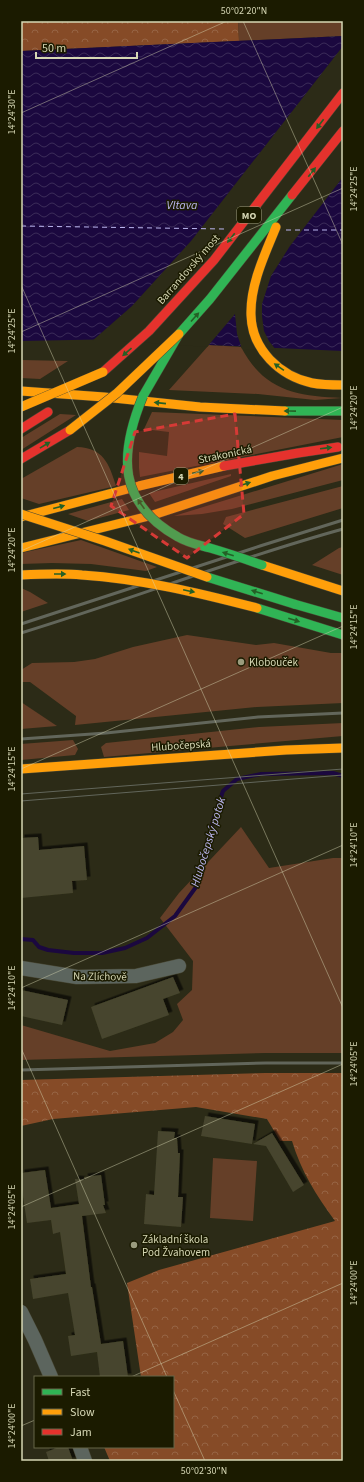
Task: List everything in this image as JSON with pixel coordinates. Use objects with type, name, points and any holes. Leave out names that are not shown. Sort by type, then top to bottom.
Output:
[{"type":"main road","name":"Barrandovský most","points":[[21,429],[53,409],[103,372],[149,331],[214,260],[343,93]]},
{"type":"main road","name":"MO","points":[[21,459],[70,430],[123,388],[179,334],[210,299],[343,131]]},
{"type":"main road","points":[[288,202],[273,234],[258,278],[252,303],[251,316],[255,336],[264,354],[271,362],[288,373],[310,382],[342,385]]},
{"type":"main road","points":[[179,334],[138,407],[128,440],[126,463],[128,474],[130,484],[140,502],[156,521],[180,538],[339,589]]},
{"type":"main road","points":[[21,407],[103,372]]},
{"type":"main road","points":[[21,390],[200,407],[287,411],[343,411]]},
{"type":"main road","name":"Strakonická","points":[[21,517],[149,483],[229,465],[275,456],[343,446]]},
{"type":"main road","points":[[21,548],[153,515],[272,476],[343,458]]},
{"type":"main road","points":[[21,514],[105,541],[186,570],[343,618]]},
{"type":"main road","points":[[21,575],[81,574],[125,579],[206,595],[257,608],[343,635]]},
{"type":"main road","name":"Hlubočepská","points":[[21,769],[286,750],[343,748]]},
{"type":"street","name":"Na Zlíchově","points":[[21,968],[77,977],[136,976],[179,966]]},
{"type":"street","points":[[21,1312],[51,1376]]},
{"type":"street","points":[[80,1448],[85,1461]]},
{"type":"highlighted area","points":[[235,414],[244,514],[187,558],[111,506],[135,432]]},
{"type":"shaded area","points":[[238,21],[343,21],[343,36],[239,41]]},
{"type":"shaded area","points":[[209,345],[241,347],[250,362],[260,373],[271,382],[283,388],[296,393],[342,398],[315,400],[258,394],[169,390]]},
{"type":"shaded area","points":[[21,360],[68,361],[40,379],[21,378]]},
{"type":"shaded area","points":[[152,412],[343,420],[343,437],[140,477],[139,452],[167,456],[169,432],[144,429]]},
{"type":"shaded area","points":[[60,414],[76,415],[21,450],[21,438]]},
{"type":"shaded area","points":[[77,447],[93,450],[104,458],[111,470],[116,486],[39,504],[21,498],[21,479]]},
{"type":"shaded area","points":[[343,464],[343,480],[232,509],[202,514],[174,516]]},
{"type":"shaded area","points":[[231,474],[231,476],[155,502],[149,493]]},
{"type":"shaded area","points":[[343,486],[343,508],[245,538],[223,524],[226,517]]},
{"type":"shaded area","points":[[122,499],[129,510],[88,521],[68,514]]},
{"type":"shaded area","points":[[81,540],[157,567],[146,571],[91,564],[21,564],[21,553]]},
{"type":"shaded area","points":[[343,547],[343,575],[312,565],[339,548]]},
{"type":"shaded area","points":[[21,588],[30,592],[48,603],[21,612]]},
{"type":"shaded area","points":[[187,635],[256,645],[274,643],[331,653],[343,653],[343,703],[257,707],[75,725],[76,716],[30,682],[21,682],[21,670],[32,663],[74,662],[95,659],[133,647]]},
{"type":"shaded area","points":[[21,702],[57,726],[21,729]]},
{"type":"shaded area","points":[[343,723],[343,736],[104,757],[101,747],[106,743],[259,727]]},
{"type":"shaded area","points":[[73,740],[78,749],[75,755],[21,760],[21,744]]},
{"type":"shaded area","points":[[241,827],[269,868],[333,858],[343,858],[343,1053],[266,1053],[21,1060],[21,1025],[110,1051],[155,1043],[173,1032],[183,1020],[177,1004],[192,990],[193,961],[160,918],[179,893]]},
{"type":"shaded area","points":[[213,1158],[257,1161],[253,1221],[210,1218]]},
{"type":"green space","points":[[21,21],[240,21],[238,22],[239,41],[21,51]]},
{"type":"green space","points":[[266,1073],[343,1073],[343,1461],[110,1461],[104,1448],[174,1448],[174,1376],[141,1376],[127,1283],[159,1270],[335,1221],[310,1182],[292,1141],[280,1141],[267,1119],[196,1107],[53,1119],[21,1126],[21,1080]]},
{"type":"water","name":"Vltava","points":[[343,36],[343,351],[209,345],[123,339],[21,341],[21,51]]},
{"type":"pier","points":[[343,46],[343,177],[290,246],[271,276],[262,304],[262,316],[264,331],[276,350],[242,349],[237,334],[235,314],[207,347],[123,341],[92,341],[132,306],[191,241]]},
{"type":"building","points":[[38,837],[39,850],[84,846],[87,880],[72,881],[73,893],[21,898],[21,838]]},
{"type":"building","points":[[173,977],[180,993],[163,999],[169,1015],[102,1039],[91,1007]]},
{"type":"building","points":[[21,990],[68,1000],[62,1025],[21,1016]]},
{"type":"building","points":[[205,1116],[255,1124],[252,1144],[201,1136]]},
{"type":"building","points":[[158,1131],[175,1132],[174,1138],[177,1138],[178,1153],[180,1153],[178,1197],[183,1197],[181,1227],[144,1224],[146,1194],[154,1195]]},
{"type":"building","points":[[272,1133],[304,1185],[293,1192],[266,1146],[253,1144]]},
{"type":"building","points":[[45,1170],[51,1208],[79,1204],[75,1179],[85,1180],[84,1177],[101,1175],[105,1205],[103,1205],[106,1213],[82,1216],[91,1287],[101,1344],[123,1341],[128,1376],[100,1376],[97,1352],[71,1356],[68,1336],[75,1335],[68,1293],[33,1299],[30,1279],[66,1274],[60,1232],[53,1234],[51,1220],[27,1223],[21,1173]]},
{"type":"building","points":[[56,1448],[68,1448],[73,1461],[49,1461],[46,1452]]},
{"type":"waterway","name":"Hlubočepský potok","points":[[21,939],[33,940],[39,947],[48,950],[74,953],[102,953],[125,948],[147,938],[175,916],[196,887],[213,821],[223,791],[237,779],[261,774],[333,773],[343,776]]},
{"type":"ferry route","points":[[21,226],[224,229]]},
{"type":"ferry route","points":[[286,230],[343,230]]},
{"type":"tram line","points":[[21,794],[343,769]]},
{"type":"tram line","points":[[21,801],[343,775]]},
{"type":"railway","points":[[21,624],[343,520]]},
{"type":"railway","points":[[21,633],[262,553],[343,529]]},
{"type":"railway","points":[[21,739],[106,733],[258,717],[343,713]]},
{"type":"railway","points":[[21,1070],[266,1063],[343,1063]]},
{"type":"traffic: fast","points":[[143,396],[179,334],[210,299],[292,195]]},
{"type":"traffic: fast","points":[[143,396],[135,417],[127,457],[129,476],[134,493],[143,509],[158,524],[182,539],[262,565]]},
{"type":"traffic: fast","points":[[285,411],[343,411]]},
{"type":"traffic: fast","points":[[207,577],[294,604]]},
{"type":"traffic: fast","points":[[294,604],[343,618]]},
{"type":"traffic: fast","points":[[257,608],[343,635]]},
{"type":"traffic: slow","points":[[276,227],[259,270],[253,292],[251,315],[256,339],[270,360],[279,368],[300,380],[324,385],[343,385]]},
{"type":"traffic: slow","points":[[70,430],[117,393],[179,334]]},
{"type":"traffic: slow","points":[[21,407],[103,372]]},
{"type":"traffic: slow","points":[[21,391],[104,397],[200,407],[285,411]]},
{"type":"traffic: slow","points":[[21,548],[153,515],[272,476],[343,458]]},
{"type":"traffic: slow","points":[[21,517],[139,486],[224,466]]},
{"type":"traffic: slow","points":[[21,514],[105,541],[207,577]]},
{"type":"traffic: slow","points":[[262,565],[343,591]]},
{"type":"traffic: slow","points":[[21,575],[67,574],[148,583],[257,608]]},
{"type":"traffic: slow","points":[[21,769],[286,750],[343,748]]},
{"type":"traffic: jam","points":[[103,372],[149,331],[214,260],[343,93]]},
{"type":"traffic: jam","points":[[292,195],[343,131]]},
{"type":"traffic: jam","points":[[21,429],[48,412]]},
{"type":"traffic: jam","points":[[21,459],[70,430]]},
{"type":"traffic: jam","points":[[224,466],[338,447]]},
{"type":"place","name":"Klobouček","points":[[241,662]]},
{"type":"place","name":"Základní škola Pod Žvahovem","points":[[134,1245]]}]
